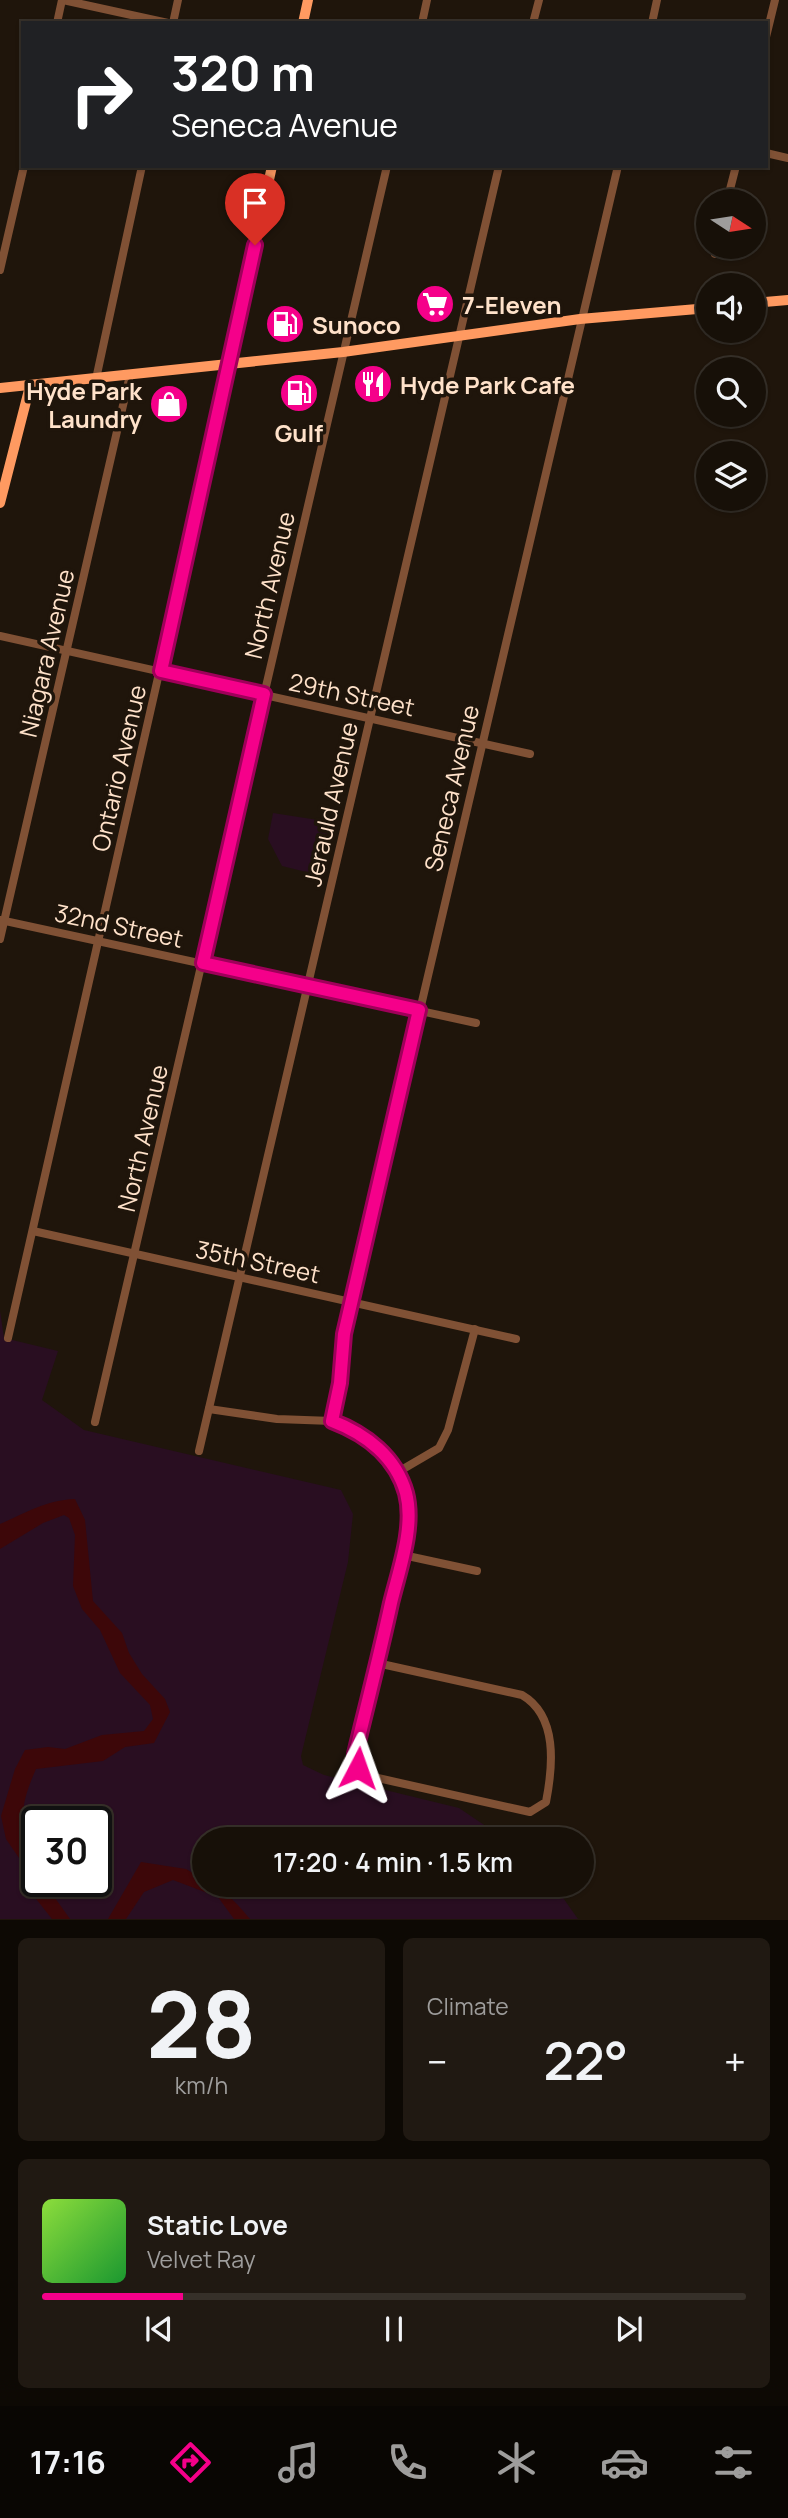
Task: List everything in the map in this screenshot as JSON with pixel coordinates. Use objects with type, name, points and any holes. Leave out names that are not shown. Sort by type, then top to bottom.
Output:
[{"type":"main road","points":[[303,21],[308,0]]},
{"type":"main road","name":"Ontario Avenue","points":[[229,365],[272,168]]},
{"type":"main road","points":[[766,302],[788,300]]},
{"type":"main road","points":[[0,388],[343,352],[580,319],[696,309]]},
{"type":"main road","points":[[0,503],[30,386]]},
{"type":"street","points":[[58,21],[63,0],[158,21]]},
{"type":"street","points":[[173,21],[178,0]]},
{"type":"street","points":[[422,21],[427,0]]},
{"type":"street","points":[[534,21],[539,0]]},
{"type":"street","points":[[652,21],[657,0]]},
{"type":"street","points":[[768,29],[775,0]]},
{"type":"street","points":[[768,153],[788,158]]},
{"type":"street","points":[[0,270],[24,168]]},
{"type":"street","points":[[96,379],[142,168]]},
{"type":"street","name":"North Avenue","points":[[95,1422],[387,168]]},
{"type":"street","name":"Jerauld Avenue","points":[[199,1451],[499,168]]},
{"type":"street","name":"Seneca Avenue","points":[[332,1421],[340,1383],[344,1334],[618,168]]},
{"type":"street","points":[[730,189],[735,168]]},
{"type":"street","name":"Ontario Avenue","points":[[8,1338],[229,365]]},
{"type":"street","name":"Niagara Avenue","points":[[0,939],[2,920],[130,375]]},
{"type":"street","name":"29th Street","points":[[0,636],[530,754]]},
{"type":"street","name":"32nd Street","points":[[2,920],[476,1023]]},
{"type":"street","name":"35th Street","points":[[33,1231],[516,1339]]},
{"type":"street","points":[[398,1472],[439,1448],[448,1430],[475,1329]]},
{"type":"street","points":[[209,1409],[277,1419],[332,1421],[353,1429],[381,1450],[398,1472],[407,1494],[408,1518],[402,1555],[355,1754],[358,1768],[369,1776],[530,1812],[546,1802],[551,1776],[550,1746],[546,1718],[536,1703],[523,1695],[377,1663]]},
{"type":"street","points":[[402,1555],[477,1571]]},
{"type":"shaded area","points":[[273,813],[318,820],[328,831],[318,875],[282,866],[268,839]]},
{"type":"shaded area","points":[[0,1311],[4,1338],[58,1351],[42,1400],[84,1430],[341,1490],[353,1514],[348,1562],[301,1756],[303,1765],[324,1775],[459,1808],[487,1827],[192,1827],[192,1897],[562,1897],[578,1919],[0,1919]]},
{"type":"shaded area","points":[[75,1499],[85,1520],[93,1601],[122,1633],[129,1653],[142,1674],[165,1699],[170,1712],[154,1743],[125,1747],[103,1761],[36,1769],[24,1806],[21,1806],[21,1863],[6,1839],[1,1816],[15,1769],[25,1750],[48,1747],[65,1749],[102,1735],[144,1731],[153,1719],[150,1705],[120,1673],[100,1630],[82,1609],[73,1586],[75,1535],[69,1518],[64,1515],[43,1523],[0,1549],[0,1524],[45,1504]]},
{"type":"shaded area","points":[[141,1862],[186,1869],[192,1872],[192,1887],[173,1880],[144,1892],[126,1919],[108,1919]]},
{"type":"shaded area","points":[[35,1897],[54,1897],[70,1919],[52,1919]]},
{"type":"shaded area","points":[[218,1897],[229,1897],[250,1919],[234,1919]]},
{"type":"place","name":"7-Eleven","points":[[435,304]]},
{"type":"place","name":"Sunoco","points":[[285,324]]},
{"type":"place","name":"Hyde Park Cafe","points":[[373,384]]},
{"type":"place","name":"Gulf","points":[[299,393]]},
{"type":"place","name":"Hyde Park Laundry","points":[[169,404]]},
{"type":"route","points":[[255,245],[161,671],[264,694],[203,963],[419,1010],[344,1334],[340,1383],[332,1421],[353,1429],[381,1450],[398,1472],[407,1494],[408,1518],[402,1555],[355,1754],[358,1768]]}]
